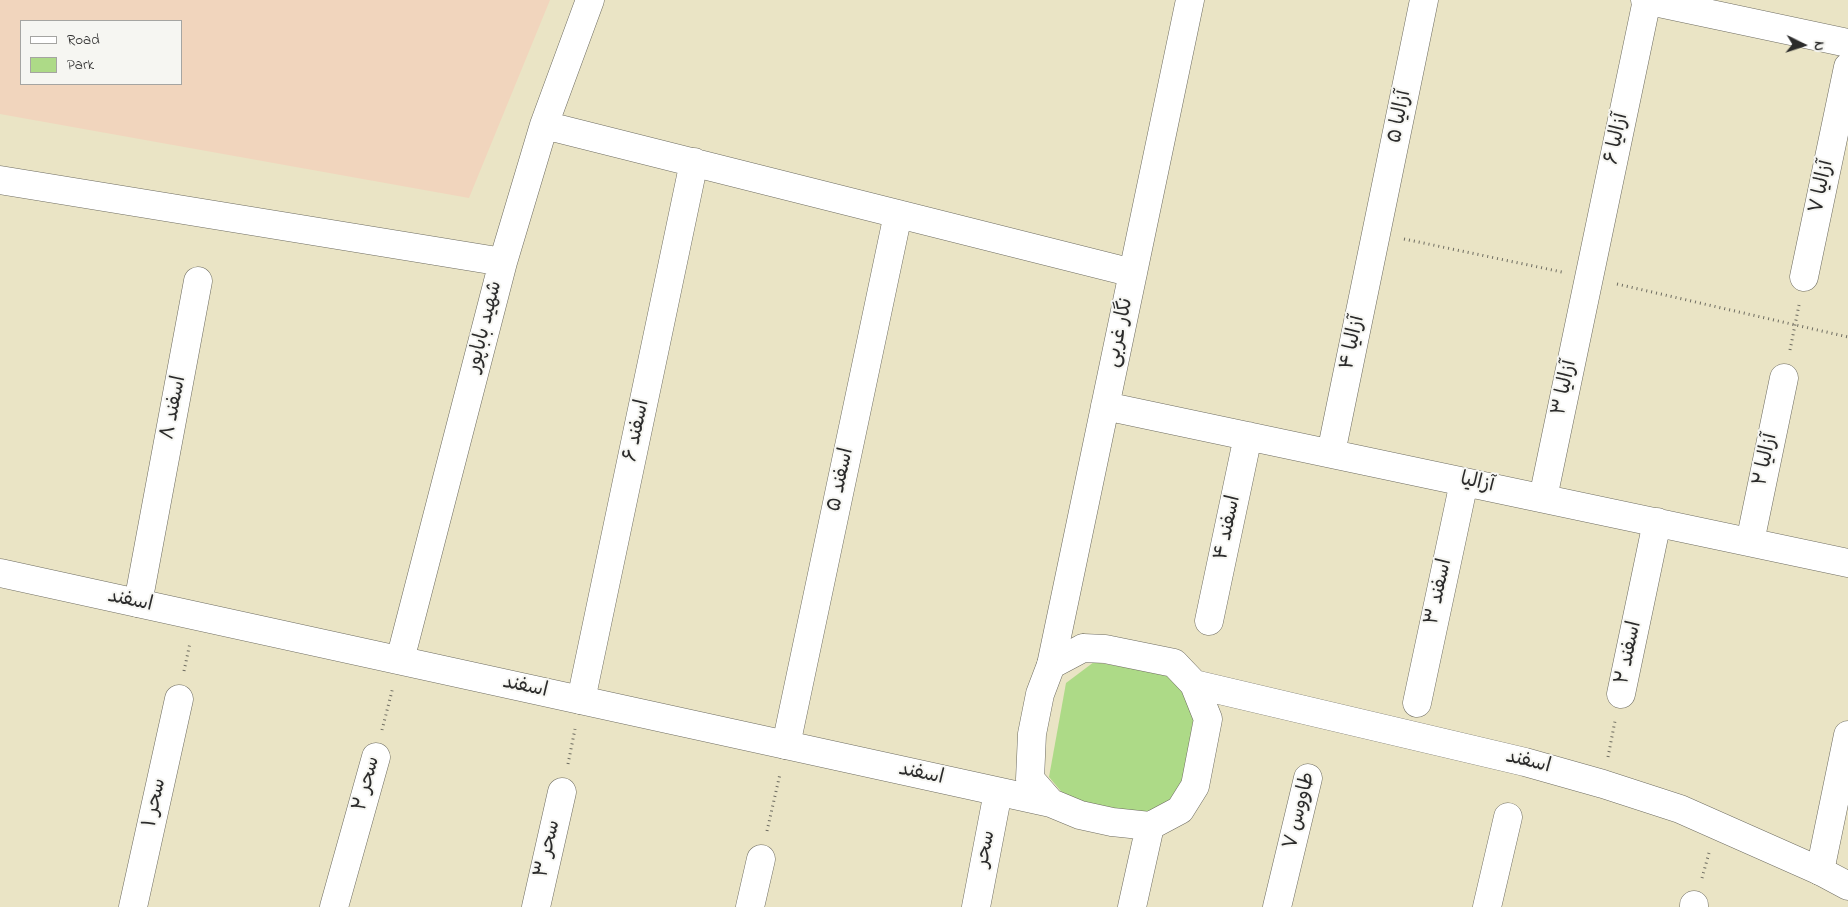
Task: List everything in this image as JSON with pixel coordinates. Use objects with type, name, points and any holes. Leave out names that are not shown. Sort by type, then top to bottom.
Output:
[{"type":"street","name":"شهید باباپور","points":[[400,660],[503,262],[544,125],[590,0]]},
{"type":"street","name":"نگار غربی","points":[[1050,803],[1030,779],[1034,726],[1040,694],[1051,665],[1190,0]]},
{"type":"street","name":"آزالیا ۵","points":[[1378,233],[1424,0]]},
{"type":"street","points":[[1646,0],[1726,8],[1848,43]]},
{"type":"street","name":"آزالیا ۶","points":[[1590,278],[1646,0]]},
{"type":"street","name":"آزالیا ۷","points":[[1804,277],[1848,67]]},
{"type":"street","points":[[544,125],[1133,274]]},
{"type":"street","name":"اسفند ۶","points":[[581,700],[694,162]]},
{"type":"street","points":[[0,180],[503,262]]},
{"type":"street","name":"اسفند ۵","points":[[786,745],[898,214]]},
{"type":"street","name":"آزالیا ۴","points":[[1331,453],[1378,233]]},
{"type":"street","name":"آزالیا ۳","points":[[1543,498],[1590,278]]},
{"type":"street","name":"اسفند ۸","points":[[138,604],[198,282]]},
{"type":"street","name":"آزالیا ۲","points":[[1750,542],[1784,378]]},
{"type":"street","name":"آزالیا","points":[[1105,406],[1848,563]]},
{"type":"street","name":"اسفند ۴","points":[[1209,620],[1248,436]]},
{"type":"street","name":"اسفند ۳","points":[[1417,703],[1464,482]]},
{"type":"street","name":"اسفند ۲","points":[[1621,694],[1657,522]]},
{"type":"street","name":"اسفند","points":[[0,573],[1050,803],[1080,815],[1112,822],[1150,826]]},
{"type":"street","points":[[1051,665],[1083,648],[1105,649],[1174,663],[1194,684],[1208,718],[1195,786],[1180,810],[1150,826],[1132,907]]},
{"type":"street","name":"اسفند","points":[[1194,684],[1525,762],[1603,784],[1680,810],[1820,871],[1848,886]]},
{"type":"street","name":"سحر ۱","points":[[132,907],[178,699]]},
{"type":"street","points":[[1820,871],[1848,735]]},
{"type":"street","name":"سحر ۲","points":[[334,907],[376,757]]},
{"type":"street","name":"طاووس ۷","points":[[1278,907],[1308,778]]},
{"type":"street","name":"سحر ۳","points":[[536,907],[562,792]]},
{"type":"street","name":"سحر","points":[[976,907],[998,792]]},
{"type":"street","points":[[1487,907],[1508,817]]},
{"type":"street","points":[[750,907],[760,859]]},
{"type":"path","points":[[1378,233],[1590,278],[1848,337]]},
{"type":"path","points":[[1784,378],[1804,277]]},
{"type":"path","points":[[178,699],[196,616]]},
{"type":"path","name":"سحر ۲","points":[[376,757],[400,660]]},
{"type":"path","name":"اسفند ۲","points":[[1603,784],[1621,694]]},
{"type":"path","points":[[562,792],[581,700]]},
{"type":"path","points":[[760,859],[786,745]]},
{"type":"path","points":[[1694,906],[1716,825]]},
{"type":"shaded area","points":[[0,0],[550,0],[469,198],[0,114]]},
{"type":"green space","points":[[1094,662],[1175,676],[1196,704],[1182,786],[1156,814],[1070,802],[1049,777],[1066,683]]}]
